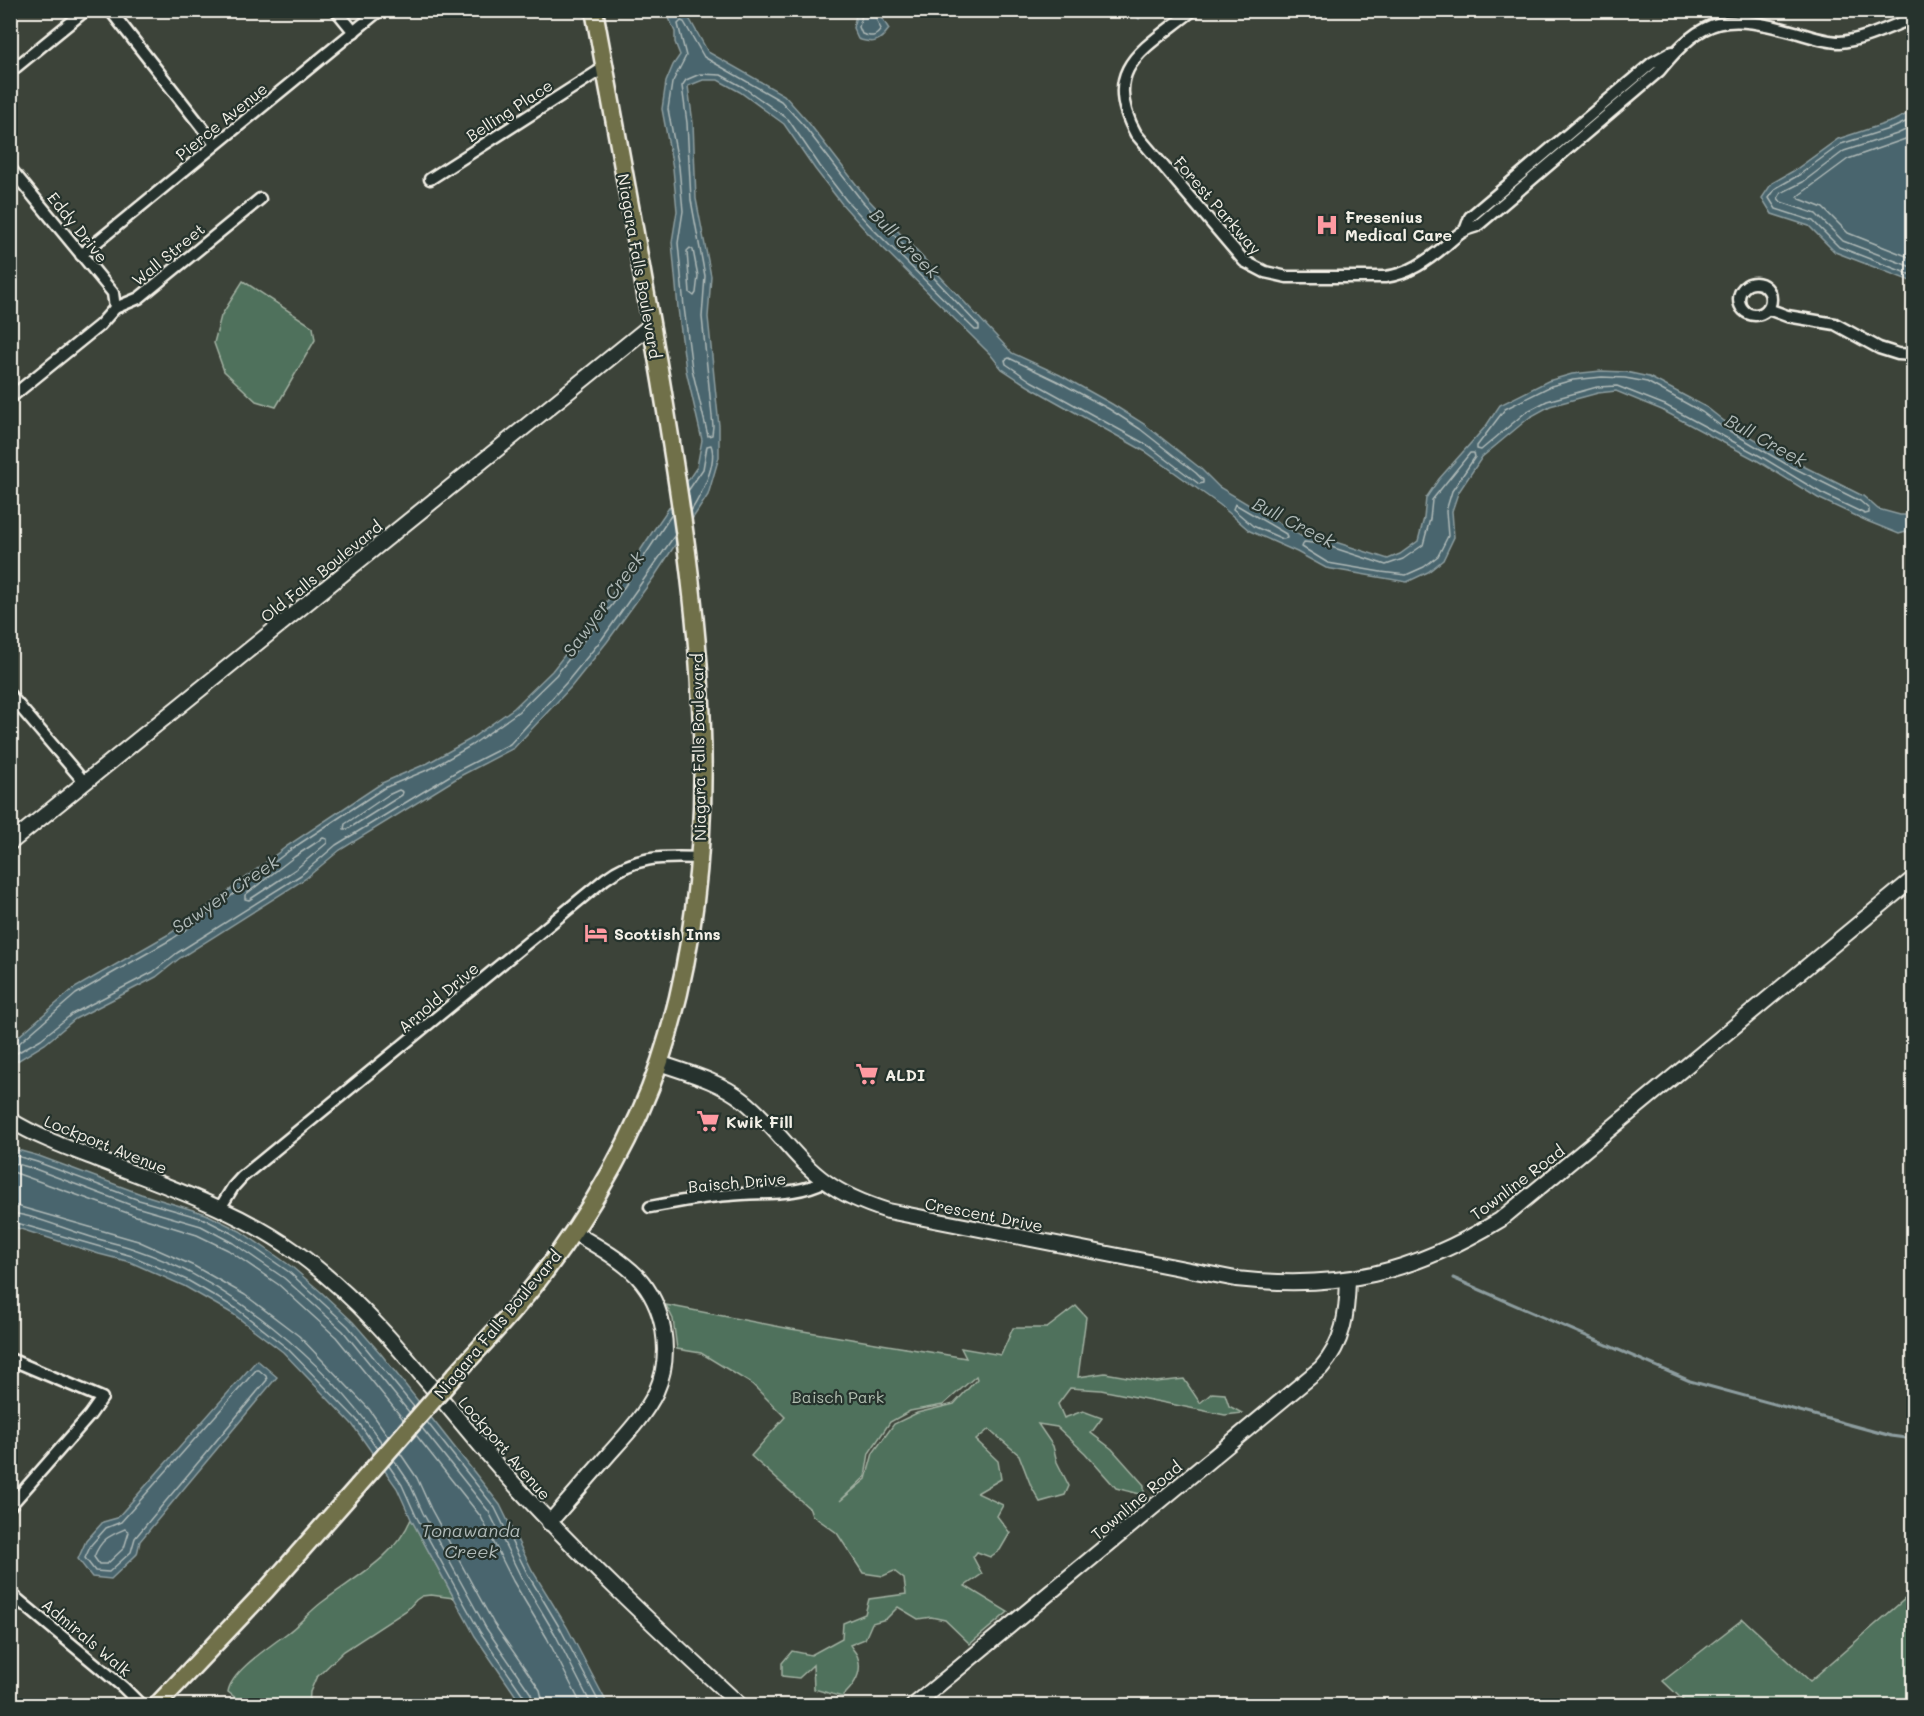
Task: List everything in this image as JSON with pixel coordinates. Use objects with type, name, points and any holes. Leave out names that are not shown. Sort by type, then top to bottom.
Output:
[{"type":"main road","name":"Niagara Falls Boulevard","points":[[156,1706],[266,1590],[358,1486],[535,1283],[573,1232],[594,1200],[617,1157],[659,1063],[677,1001],[687,960],[700,858],[702,781],[700,706],[693,599],[678,484],[594,10]]},
{"type":"street","points":[[10,72],[86,10]]},
{"type":"street","points":[[110,10],[215,144]]},
{"type":"street","points":[[336,10],[354,32]]},
{"type":"street","name":"Pierce Avenue","points":[[81,255],[380,10]]},
{"type":"street","name":"Forest Parkway","points":[[1193,10],[1142,51],[1130,64],[1124,77],[1126,115],[1136,134],[1244,261],[1265,272],[1287,277],[1397,276],[1424,263],[1466,228],[1477,226],[1659,71],[1675,51],[1708,27],[1730,21],[1756,22],[1840,42],[1860,38],[1914,18]]},
{"type":"street","name":"Belling Place","points":[[430,179],[605,67]]},
{"type":"street","name":"Eddy Drive","points":[[10,168],[112,293],[115,308]]},
{"type":"street","name":"Wall Street","points":[[10,398],[100,325],[115,308],[139,298],[260,199]]},
{"type":"street","points":[[1768,309],[1787,316],[1835,324],[1879,348],[1898,354],[1914,355]]},
{"type":"street","name":"Old Falls Boulevard","points":[[10,843],[651,325]]},
{"type":"street","points":[[10,695],[85,783]]},
{"type":"street","name":"Arnold Drive","points":[[220,1208],[229,1191],[242,1177],[604,879],[624,866],[640,860],[662,857],[700,858]]},
{"type":"street","name":"Townline Road","points":[[913,1706],[1316,1374],[1332,1355],[1343,1333],[1348,1280],[1392,1270],[1428,1257],[1500,1220],[1914,878]]},
{"type":"street","name":"Crescent Drive","points":[[659,1063],[710,1081],[733,1093],[758,1113],[825,1181],[854,1198],[888,1211],[1185,1270],[1260,1282],[1319,1283],[1348,1280]]},
{"type":"street","name":"Lockport Avenue","points":[[10,1120],[61,1145],[220,1208],[262,1230],[294,1251],[352,1299],[395,1345],[549,1523],[741,1706]]},
{"type":"street","name":"Baisch Drive","points":[[650,1207],[732,1194],[789,1193],[825,1181]]},
{"type":"street","points":[[549,1523],[642,1415],[659,1385],[665,1351],[665,1335],[660,1316],[639,1278],[625,1265],[573,1232]]},
{"type":"street","points":[[10,1359],[102,1398],[90,1415],[10,1506]]},
{"type":"street","name":"Admirals Walk","points":[[10,1593],[123,1687],[142,1706]]},
{"type":"green space","points":[[243,281],[313,327],[315,340],[276,407],[256,401],[224,371],[214,343],[221,316]]},
{"type":"green space","name":"Baisch Park","points":[[666,1305],[791,1329],[966,1358],[961,1348],[1001,1355],[1013,1328],[1047,1328],[1076,1306],[1086,1317],[1078,1377],[1105,1373],[1156,1382],[1184,1379],[1200,1403],[1212,1393],[1225,1394],[1229,1406],[1242,1413],[1225,1415],[1101,1390],[1070,1388],[1058,1404],[1064,1418],[1083,1411],[1102,1418],[1091,1433],[1112,1449],[1144,1485],[1144,1495],[1116,1488],[1085,1453],[1057,1427],[1038,1424],[1053,1446],[1057,1462],[1069,1486],[1065,1495],[1040,1502],[1019,1455],[989,1429],[976,1440],[998,1461],[1001,1479],[977,1493],[1003,1505],[997,1516],[1010,1533],[1000,1550],[990,1557],[977,1552],[973,1557],[982,1574],[965,1586],[1008,1612],[970,1644],[945,1620],[931,1617],[918,1619],[898,1607],[886,1619],[872,1623],[865,1639],[850,1645],[857,1656],[859,1669],[850,1689],[842,1697],[814,1689],[813,1665],[799,1678],[782,1676],[782,1663],[792,1651],[811,1655],[842,1638],[843,1623],[865,1614],[869,1599],[906,1594],[904,1579],[894,1571],[883,1576],[863,1573],[837,1533],[812,1515],[810,1509],[751,1456],[785,1417],[752,1384],[701,1353],[677,1349],[673,1319]],"holes":[[[976,1376],[977,1379],[954,1404],[917,1413],[894,1424],[873,1453],[866,1479],[840,1501],[865,1477],[869,1453],[890,1422],[910,1411],[943,1405]]]},
{"type":"green space","points":[[411,1519],[454,1598],[422,1596],[407,1610],[344,1651],[316,1678],[310,1692],[309,1705],[245,1705],[228,1692],[236,1676],[252,1660],[321,1603],[384,1556],[404,1533]]},
{"type":"green space","points":[[1913,1592],[1913,1705],[1688,1705],[1663,1681],[1743,1619],[1810,1681]]},
{"type":"water","points":[[884,10],[882,18],[889,29],[885,34],[875,41],[868,42],[858,39],[853,28],[857,11]]},
{"type":"water","points":[[666,11],[685,11],[708,52],[784,95],[866,197],[1012,353],[1060,375],[1144,424],[1200,468],[1219,487],[1301,536],[1323,538],[1388,559],[1400,554],[1418,541],[1426,498],[1439,479],[1486,426],[1500,405],[1548,381],[1572,374],[1601,371],[1626,372],[1649,377],[1706,407],[1724,421],[1789,459],[1863,496],[1878,509],[1900,515],[1913,515],[1913,530],[1899,534],[1867,521],[1818,498],[1758,461],[1662,410],[1616,391],[1598,393],[1550,406],[1530,417],[1482,457],[1458,493],[1452,511],[1454,537],[1443,560],[1428,572],[1407,582],[1326,568],[1250,531],[1220,505],[1146,452],[1002,369],[990,354],[867,232],[842,204],[784,124],[740,92],[718,80],[703,80],[688,86],[693,123],[696,199],[711,276],[708,317],[719,426],[719,457],[708,495],[654,577],[571,687],[514,748],[462,775],[340,850],[305,879],[180,958],[156,977],[75,1019],[45,1044],[11,1065],[11,1043],[73,989],[196,916],[287,846],[382,783],[428,763],[469,740],[514,708],[552,671],[608,600],[697,467],[702,440],[686,370],[678,308],[672,242],[677,211],[673,168],[662,109],[666,82],[680,55],[675,42],[675,32]]},
{"type":"water","points":[[1913,111],[1913,282],[1835,252],[1809,226],[1772,214],[1762,198],[1772,183],[1795,170],[1838,139],[1893,121]]},
{"type":"water","name":"Tonawanda Creek","points":[[10,1148],[206,1214],[240,1231],[292,1267],[321,1292],[353,1322],[381,1354],[500,1505],[532,1570],[567,1627],[608,1705],[522,1705],[475,1636],[411,1519],[397,1488],[352,1424],[283,1352],[233,1314],[184,1286],[130,1262],[11,1226]]},
{"type":"water","points":[[257,1360],[277,1377],[140,1541],[137,1554],[111,1579],[92,1577],[78,1559],[86,1541],[103,1522],[117,1518]]},
{"type":"waterway","points":[[882,18],[899,10]]},
{"type":"waterway","points":[[1132,10],[1139,18]]},
{"type":"waterway","points":[[1453,1278],[1690,1381],[1891,1436],[1914,1439]]},
{"type":"place","name":"Fresenius Medical Care","points":[[1327,225]]},
{"type":"place","name":"Scottish Inns","points":[[596,933]]},
{"type":"place","name":"ALDI","points":[[867,1074]]},
{"type":"place","name":"Kwik Fill","points":[[708,1121]]},
{"type":"water label","name":"Bull Creek","points":[[905,243]]},
{"type":"water label","name":"Bull Creek","points":[[1766,440]]},
{"type":"water label","name":"Bull Creek","points":[[1294,522]]},
{"type":"water label","name":"Sawyer Creek","points":[[603,604]]},
{"type":"water label","name":"Sawyer Creek","points":[[225,894]]}]
